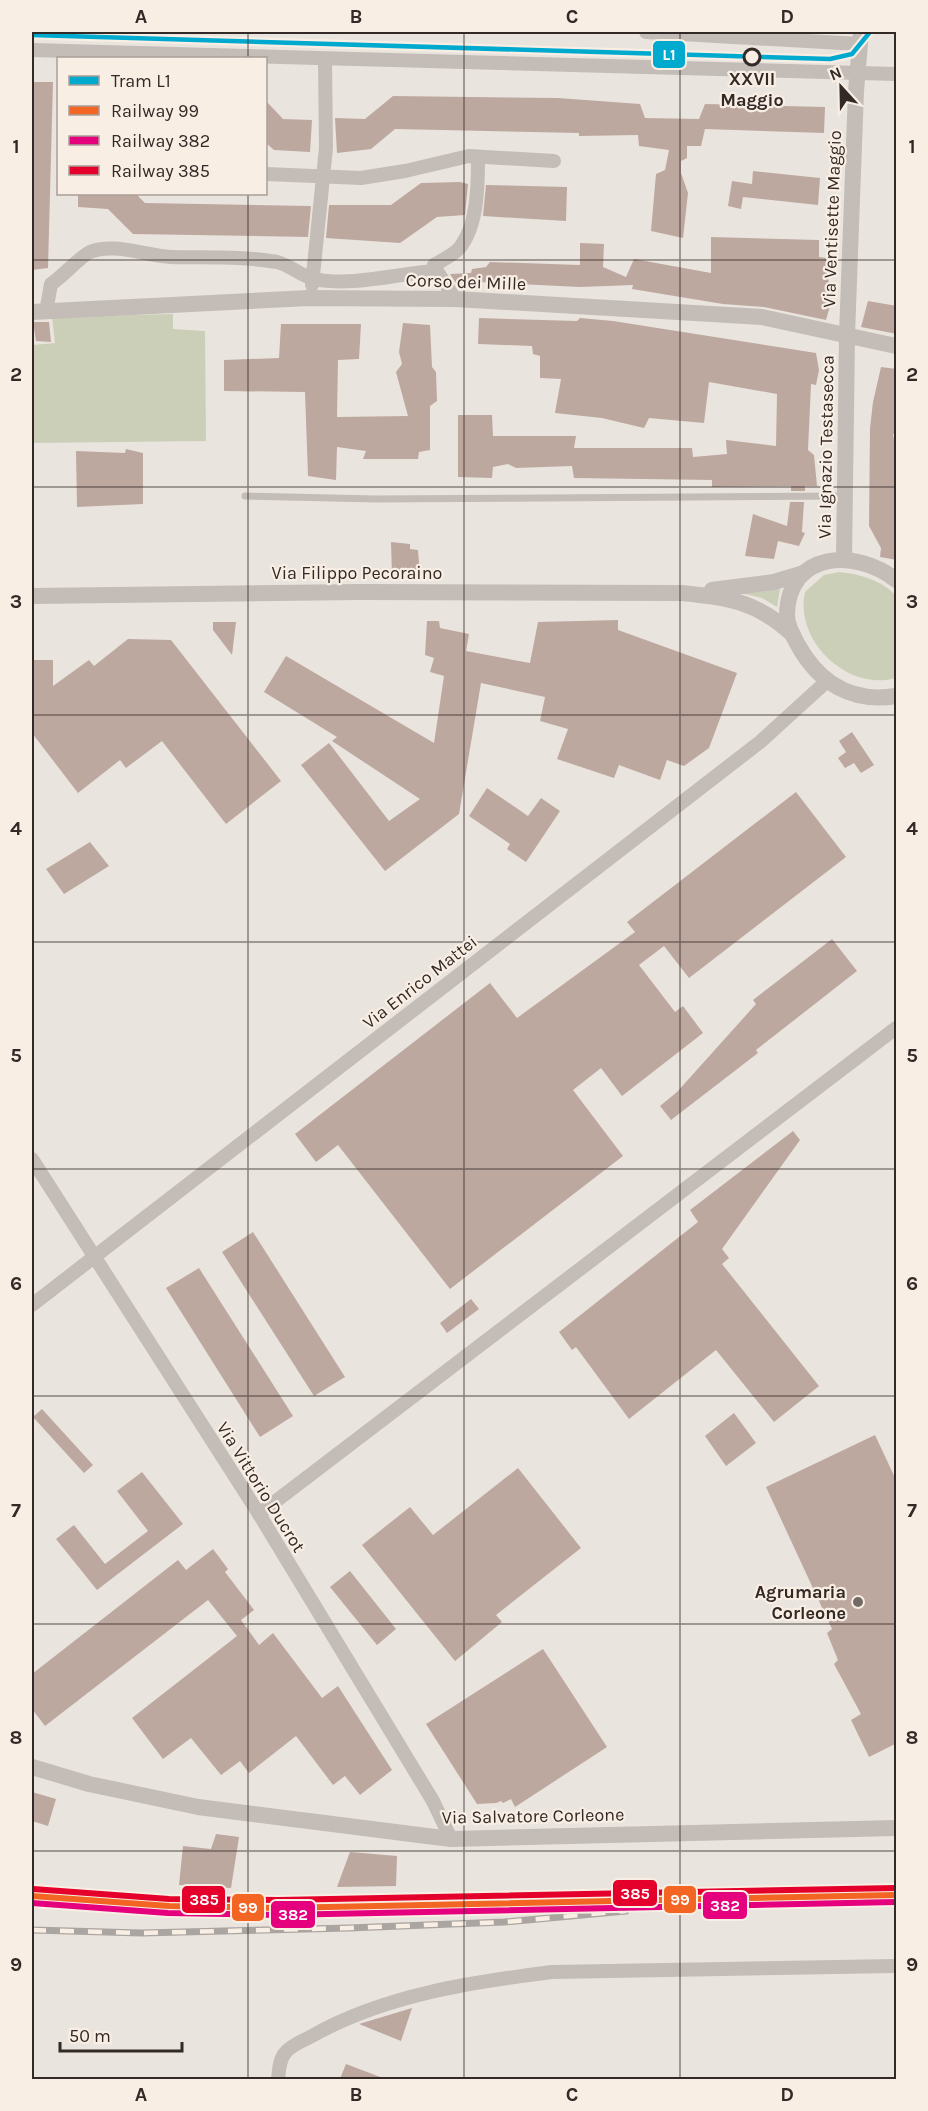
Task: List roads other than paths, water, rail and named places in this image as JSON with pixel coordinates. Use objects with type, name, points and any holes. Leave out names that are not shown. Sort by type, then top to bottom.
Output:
[{"type":"street","points":[[646,32],[861,38]]},
{"type":"street","name":"Via Ventisette Maggio","points":[[847,335],[857,74],[861,38]]},
{"type":"street","points":[[32,50],[71,56],[156,57]]},
{"type":"street","points":[[267,58],[897,74]]},
{"type":"street","points":[[308,298],[314,279],[324,177],[325,59]]},
{"type":"street","points":[[267,174],[361,178],[405,171],[469,156],[554,161]]},
{"type":"street","points":[[455,299],[434,265],[460,248],[468,233],[478,186],[478,157]]},
{"type":"street","points":[[39,312],[51,284],[67,274],[89,252],[112,250],[169,257],[229,257],[269,261],[279,263],[314,279],[369,281],[399,273],[437,271]]},
{"type":"street","name":"Corso dei Mille","points":[[39,312],[308,298],[455,299],[762,317],[897,346]]},
{"type":"street","name":"Via Ignazio Testasecca","points":[[844,559],[847,335]]},
{"type":"street","points":[[844,559],[867,562],[895,577]]},
{"type":"street","name":"Via Filippo Pecoraino","points":[[682,593],[774,582],[808,571],[827,560],[844,559]]},
{"type":"street","points":[[808,571],[794,584],[789,596],[787,616],[792,635],[803,655],[826,682],[855,695],[897,696]]},
{"type":"street","name":"Via Filippo Pecoraino","points":[[32,596],[359,592],[682,593],[725,597],[758,607],[775,618],[792,635]]},
{"type":"street","name":"Via Enrico Mattei","points":[[32,1305],[760,742],[826,682]]},
{"type":"street","points":[[259,1514],[897,1028]]},
{"type":"street","name":"Via Vittorio Ducrot","points":[[32,1160],[259,1514],[433,1801],[451,1839]]},
{"type":"street","name":"Via Salvatore Corleone","points":[[32,1767],[89,1784],[198,1807],[451,1839],[897,1828]]},
{"type":"street","points":[[278,2079],[280,2063],[286,2052],[340,2022],[411,1998],[512,1977],[552,1972],[897,1966]]},
{"type":"lane","points":[[245,496],[375,500],[846,496]]},
{"type":"railway","points":[[32,1930],[142,1933],[349,1928],[504,1922],[626,1911]]},
{"type":"tram line","name":"L1","points":[[32,35],[830,59],[852,54],[870,32]]},
{"type":"rail line","name":"385","points":[[33,1889],[169,1899],[279,1900],[896,1888]]},
{"type":"rail line","name":"99","points":[[32,1896],[169,1906],[279,1908],[896,1895]]},
{"type":"rail line","name":"382","points":[[32,1903],[168,1913],[279,1915],[896,1902]]},
{"type":"place","name":"XXVII Maggio","points":[[752,57]]},
{"type":"place","name":"Agrumaria Corleone","points":[[858,1602]]}]
